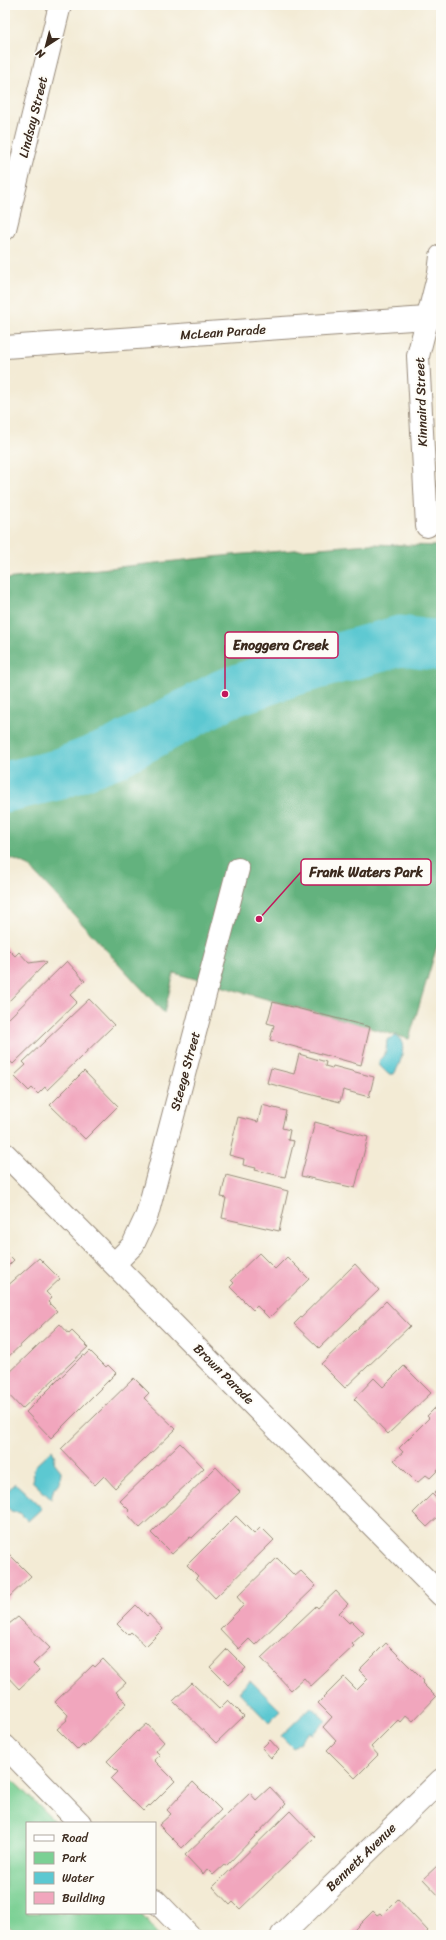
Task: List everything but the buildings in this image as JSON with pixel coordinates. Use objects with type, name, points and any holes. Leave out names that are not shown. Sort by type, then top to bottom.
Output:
[{"type":"street","name":"Lindsay Street","points":[[5,229],[60,5]]},
{"type":"street","name":"Kinnaird Street","points":[[427,526],[418,356],[434,317],[441,256]]},
{"type":"street","name":"McLean Parade","points":[[5,347],[434,317]]},
{"type":"street","name":"Steege Street","points":[[115,1264],[133,1245],[147,1215],[238,869]]},
{"type":"street","name":"Brown Parade","points":[[5,1154],[441,1595]]},
{"type":"street","points":[[5,1746],[79,1822]]},
{"type":"street","name":"Bennett Avenue","points":[[282,1935],[441,1780]]},
{"type":"street","points":[[156,1901],[189,1935]]},
{"type":"green space","points":[[369,544],[441,546],[441,933],[409,1039],[174,973],[164,1013],[29,866],[5,856],[5,579],[232,555]]},
{"type":"green space","points":[[5,1773],[55,1822],[26,1822],[26,1914],[141,1914],[159,1935],[19,1935],[5,1923]]},
{"type":"water","points":[[396,1036],[402,1043],[403,1048],[401,1060],[394,1074],[388,1074],[380,1066],[379,1061],[386,1052],[387,1040]]},
{"type":"water","points":[[52,1450],[55,1457],[54,1462],[61,1471],[60,1483],[54,1488],[51,1499],[32,1481],[35,1466]]},
{"type":"water","points":[[15,1483],[42,1508],[28,1521],[20,1513],[11,1511],[5,1505],[5,1494]]},
{"type":"water","points":[[250,1680],[281,1711],[269,1723],[239,1692]]},
{"type":"water","points":[[311,1707],[326,1721],[312,1734],[310,1732],[293,1748],[281,1736]]},
{"type":"waterway","points":[[5,787],[57,775],[116,752],[225,694],[292,671],[400,641],[441,646]]},
{"type":"place","name":"Enoggera Creek","points":[[225,694]]},
{"type":"place","name":"Frank Waters Park","points":[[259,919]]}]
